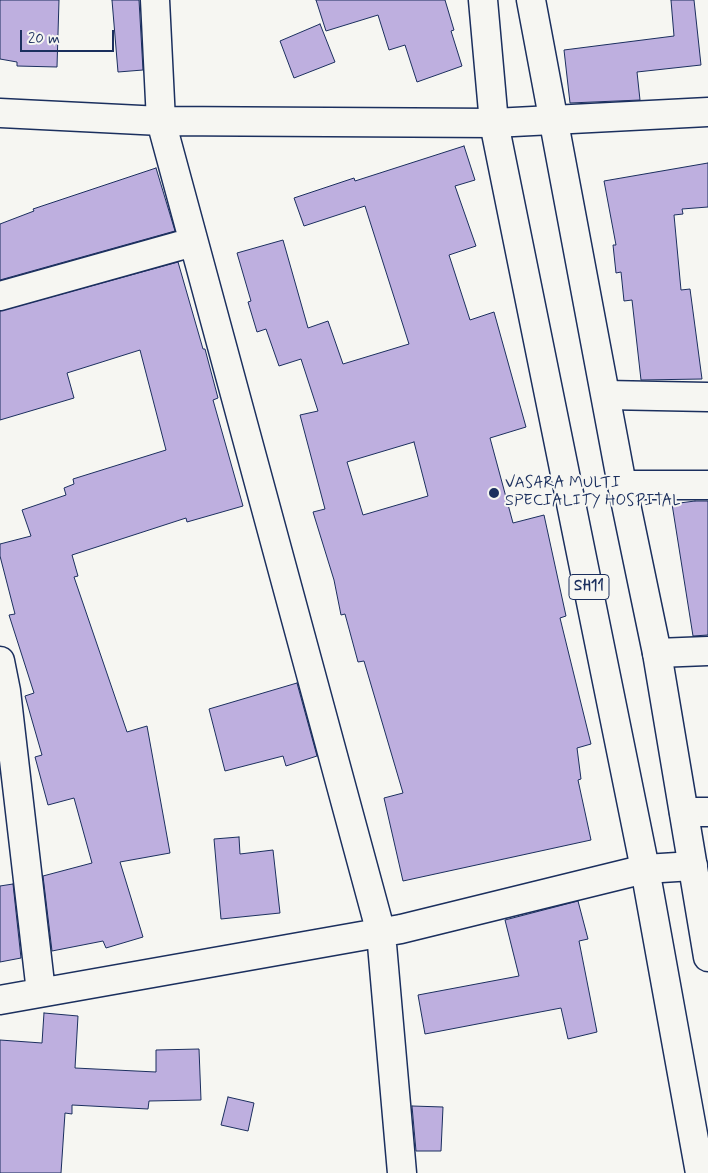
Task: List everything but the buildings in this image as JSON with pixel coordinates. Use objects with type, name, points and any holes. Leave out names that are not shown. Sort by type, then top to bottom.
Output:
[{"type":"street","points":[[155,0],[160,121],[381,933],[402,1173]]},
{"type":"street","name":"SH11","points":[[483,0],[494,122],[645,869],[700,1173]]},
{"type":"street","points":[[531,0],[622,485],[657,654],[696,812],[694,866],[708,957]]},
{"type":"street","points":[[0,113],[160,121],[494,122],[555,121],[708,112]]},
{"type":"street","points":[[0,296],[193,242]]},
{"type":"street","points":[[606,395],[708,397]]},
{"type":"street","points":[[622,485],[708,485]]},
{"type":"street","points":[[657,654],[708,651]]},
{"type":"street","points":[[0,661],[6,691],[41,992]]},
{"type":"street","points":[[0,1000],[381,933],[645,869],[694,866]]},
{"type":"place","name":"VASARA MULTI SPECIALITY HOSPITAL","points":[[494,493]]}]
